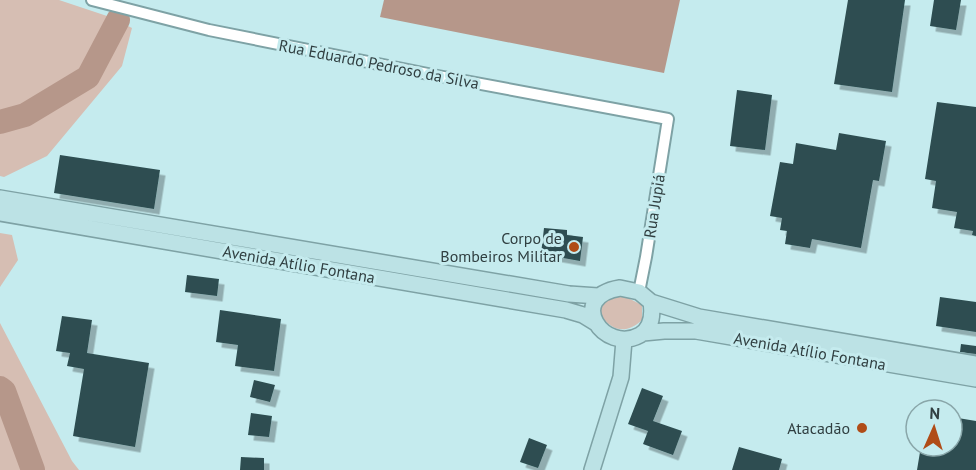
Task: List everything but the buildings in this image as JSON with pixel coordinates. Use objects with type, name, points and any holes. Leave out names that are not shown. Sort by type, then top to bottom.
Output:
[{"type":"main road","name":"Avenida Atílio Fontana","points":[[0,198],[569,294],[598,296]]},
{"type":"main road","name":"Avenida Atílio Fontana","points":[[0,213],[566,310],[583,315],[596,323]]},
{"type":"main road","points":[[620,288],[645,297],[652,313],[650,324],[643,333],[624,340],[612,338],[596,323],[593,305],[598,296],[609,290],[620,288]]},
{"type":"main road","name":"Avenida Atílio Fontana","points":[[645,297],[699,317],[976,364]]},
{"type":"main road","name":"Avenida Atílio Fontana","points":[[643,333],[696,332],[976,379]]},
{"type":"main road","points":[[592,470],[621,377],[624,340]]},
{"type":"street","name":"Rua Eduardo Pedroso da Silva","points":[[92,0],[209,30],[668,119]]},
{"type":"street","name":"Rua Jupiá","points":[[645,297],[668,119]]},
{"type":"shaded area","points":[[0,0],[59,0],[110,17],[132,28],[122,66],[47,156],[4,177],[0,176]]},
{"type":"shaded area","points":[[384,0],[680,0],[664,73],[380,17]]},
{"type":"shaded area","points":[[0,233],[12,235],[18,260],[0,287]]},
{"type":"shaded area","points":[[611,297],[626,297],[642,305],[642,320],[625,329],[609,325],[600,315],[601,306]]},
{"type":"shaded area","points":[[0,323],[72,461],[79,470],[0,470]]},
{"type":"waterway","points":[[0,122],[25,115],[88,77],[118,20]]},
{"type":"waterway","points":[[0,388],[4,391],[33,470]]},
{"type":"place","name":"Corpo de Bombeiros Militar","points":[[574,247]]},
{"type":"place","name":"Atacadão","points":[[862,428]]}]
